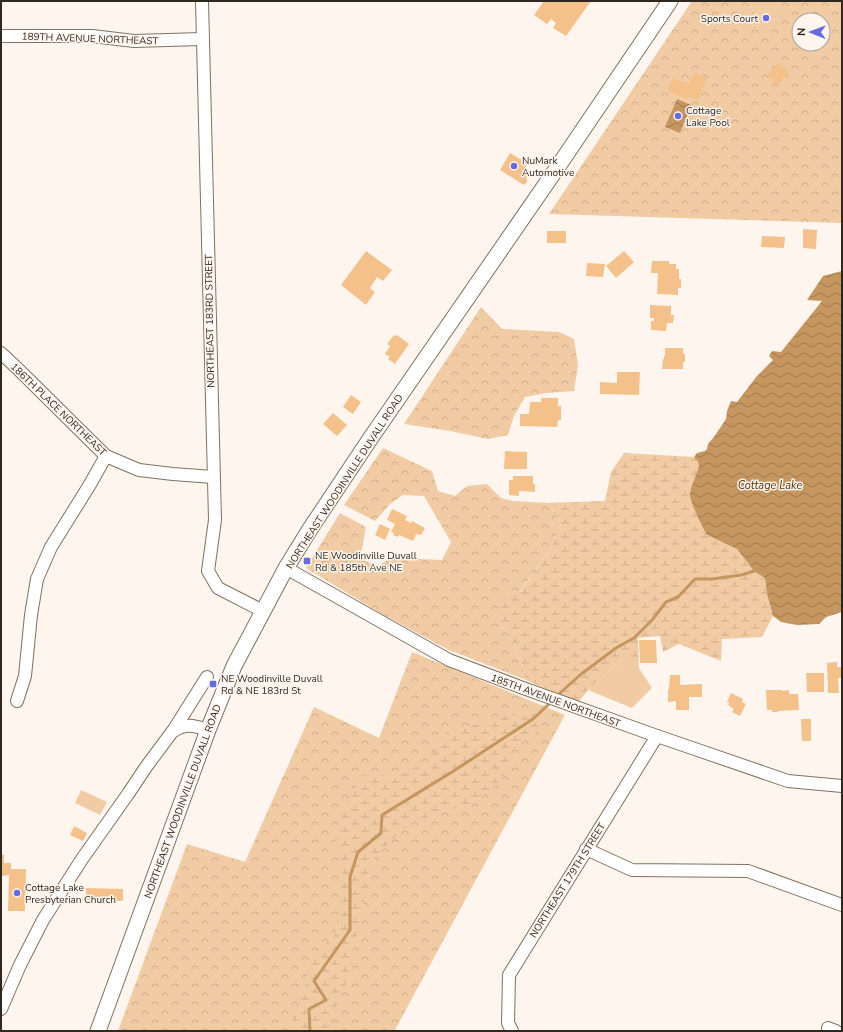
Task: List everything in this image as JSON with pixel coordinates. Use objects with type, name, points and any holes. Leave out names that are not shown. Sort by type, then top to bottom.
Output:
[{"type":"main road","name":"NORTHEAST WOODINVILLE DUVALL ROAD","points":[[98,1031],[208,730],[234,666],[286,568],[356,460],[555,172],[670,1]]},
{"type":"street","name":"NORTHEAST 183RD STREET","points":[[202,1],[215,520],[208,572],[218,588],[263,611]]},
{"type":"street","name":"189TH AVENUE NORTHEAST","points":[[1,36],[92,36],[134,41],[202,39]]},
{"type":"street","name":"186TH PLACE NORTHEAST","points":[[1,354],[106,456],[139,470],[213,477]]},
{"type":"street","points":[[17,701],[25,676],[31,615],[37,579],[51,547],[106,456]]},
{"type":"street","name":"185TH AVENUE NORTHEAST","points":[[286,568],[449,660],[657,736],[788,781],[842,786]]},
{"type":"street","points":[[1,1009],[20,965],[43,920],[82,859],[172,732],[207,677]]},
{"type":"street","points":[[172,732],[183,726],[192,725],[208,730]]},
{"type":"street","name":"NORTHEAST 179TH STREET","points":[[512,1031],[508,1024],[509,975],[657,736]]},
{"type":"street","points":[[586,849],[632,870],[748,871],[842,905]]},
{"type":"green space","points":[[692,1],[842,1],[842,223],[549,214]]},
{"type":"green space","name":"Sports Court","points":[[765,1],[784,17],[768,36],[748,19]]},
{"type":"green space","points":[[481,307],[502,329],[559,332],[574,339],[578,365],[574,391],[546,393],[525,397],[514,416],[508,435],[488,439],[404,424]]},
{"type":"green space","points":[[383,448],[432,471],[438,491],[455,496],[467,486],[487,484],[501,498],[513,501],[548,503],[561,524],[551,548],[498,622],[511,638],[526,680],[449,650],[382,614],[306,568],[340,513],[366,527],[360,559],[378,566],[395,556],[442,560],[451,542],[424,496],[403,495],[390,504],[375,521],[344,505]]},
{"type":"green space","points":[[624,453],[694,457],[699,466],[691,488],[690,497],[703,527],[707,535],[737,549],[754,571],[765,578],[767,594],[773,616],[762,637],[722,639],[721,661],[679,644],[663,652],[660,636],[638,638],[639,669],[628,654],[588,690],[578,703],[526,680],[511,638],[498,622],[501,598],[520,592],[551,548],[561,524],[548,503],[605,501],[611,472]]},
{"type":"green space","points":[[412,652],[565,715],[396,1028],[396,1031],[118,1031],[187,844],[245,862],[314,707],[379,738]]},
{"type":"green space","points":[[629,653],[652,688],[632,708],[588,690]]},
{"type":"green space","points":[[522,713],[541,728],[509,753],[503,778],[474,804],[438,812],[403,829],[369,864],[363,907],[353,953],[352,972],[339,998],[329,1030],[330,1031],[291,1031],[291,1023],[306,983],[309,960],[322,946],[334,937],[344,882],[336,841],[344,809],[363,775],[397,776],[428,762],[447,731],[469,727],[493,719]]},
{"type":"green space","points":[[81,790],[107,802],[100,815],[75,803]]},
{"type":"water","name":"Cottage Lake Pool","points":[[677,99],[691,105],[680,133],[665,127]]},
{"type":"water","name":"Cottage Lake","points":[[842,271],[842,612],[826,617],[819,624],[797,625],[781,622],[773,616],[767,594],[765,578],[754,571],[737,549],[707,535],[690,497],[691,488],[699,466],[694,457],[697,453],[707,449],[708,444],[726,419],[731,401],[737,402],[757,376],[773,360],[769,356],[772,351],[781,352],[822,301],[807,300],[823,276]]},
{"type":"building","points":[[544,1],[591,1],[566,36],[553,28],[556,23],[551,19],[547,24],[534,15]]},
{"type":"building","points":[[778,63],[789,72],[778,85],[767,76]]},
{"type":"building","points":[[694,73],[707,78],[698,100],[688,96],[687,99],[667,91],[673,78],[689,84]]},
{"type":"building","name":"NuMark Automotive","points":[[510,153],[525,162],[527,182],[524,185],[500,170]]},
{"type":"building","points":[[803,229],[817,230],[816,249],[803,248]]},
{"type":"building","points":[[547,231],[566,231],[566,243],[547,243]]},
{"type":"building","points":[[762,236],[785,237],[784,248],[761,247]]},
{"type":"building","points":[[366,251],[392,270],[383,281],[377,277],[370,288],[375,292],[366,305],[341,285]]},
{"type":"building","points":[[624,251],[634,262],[616,278],[606,266]]},
{"type":"building","points":[[652,261],[669,261],[669,264],[676,264],[676,269],[679,269],[679,279],[681,279],[681,288],[678,288],[678,295],[657,294],[658,273],[651,273]]},
{"type":"building","points":[[587,263],[605,264],[603,277],[586,276]]},
{"type":"building","points":[[650,305],[671,306],[671,315],[674,315],[673,323],[667,323],[666,331],[651,330],[651,321],[654,321],[654,318],[650,318]]},
{"type":"building","points":[[394,335],[397,335],[409,344],[395,364],[388,359],[390,357],[385,354],[390,346],[387,344]]},
{"type":"building","points":[[665,348],[683,348],[685,362],[683,362],[683,369],[662,369]]},
{"type":"building","points":[[617,372],[640,372],[639,395],[600,394],[600,382],[617,383]]},
{"type":"building","points":[[351,395],[361,402],[353,414],[343,407]]},
{"type":"building","points":[[541,398],[558,398],[558,406],[561,406],[561,420],[558,420],[557,427],[520,426],[520,414],[529,414],[530,402],[541,402]]},
{"type":"building","points":[[333,413],[347,425],[337,436],[323,424]]},
{"type":"building","points":[[505,451],[527,452],[527,469],[504,469]]},
{"type":"building","points":[[513,476],[533,476],[535,492],[519,491],[519,496],[509,495],[509,480],[513,480]]},
{"type":"building","points":[[392,509],[407,516],[405,520],[411,523],[412,521],[425,528],[421,535],[416,534],[413,541],[399,535],[398,537],[393,535],[394,533],[391,532],[395,524],[387,520]]},
{"type":"building","points":[[380,524],[390,529],[385,540],[375,535]]},
{"type":"building","points":[[639,640],[656,640],[657,663],[640,663]]},
{"type":"building","points":[[837,662],[837,667],[842,667],[842,678],[838,678],[839,693],[828,693],[827,663]]},
{"type":"building","points":[[806,673],[824,673],[824,692],[807,692]]},
{"type":"building","points":[[670,675],[680,675],[680,685],[702,684],[702,697],[689,697],[689,710],[676,710],[676,701],[668,702]]},
{"type":"building","points":[[766,690],[789,690],[789,694],[798,694],[799,710],[772,712],[772,710],[767,710]]},
{"type":"building","points":[[731,693],[743,699],[742,702],[746,704],[740,716],[732,712],[734,709],[728,705],[729,703],[727,702]]},
{"type":"building","points":[[801,719],[811,719],[811,741],[802,741]]},
{"type":"building","points":[[74,826],[87,833],[83,841],[70,835]]},
{"type":"building","name":"Cottage Lake Presbyterian Church","points":[[1,855],[4,855],[4,863],[11,863],[11,869],[26,869],[25,911],[8,911],[9,875],[1,876]]},
{"type":"building","points":[[86,888],[123,889],[123,901],[86,900]]},
{"type":"waterway","points":[[560,693],[580,675],[616,648],[634,638],[652,620],[666,602],[678,597],[695,579],[712,579],[741,575],[754,571]]},
{"type":"waterway","points":[[310,1031],[309,1009],[326,1000],[314,981],[350,930],[350,877],[358,852],[381,833],[382,815],[452,772],[533,719],[548,705]]},
{"type":"place","name":"Sports Court","points":[[766,18]]},
{"type":"place","name":"Cottage Lake Pool","points":[[678,116]]},
{"type":"place","name":"NuMark Automotive","points":[[514,166]]},
{"type":"place","name":"NE Woodinville Duvall Rd & 185th Ave NE","points":[[307,561]]},
{"type":"place","name":"NE Woodinville Duvall Rd & NE 183rd St","points":[[213,684]]},
{"type":"place","name":"Cottage Lake Presbyterian Church","points":[[17,893]]}]
